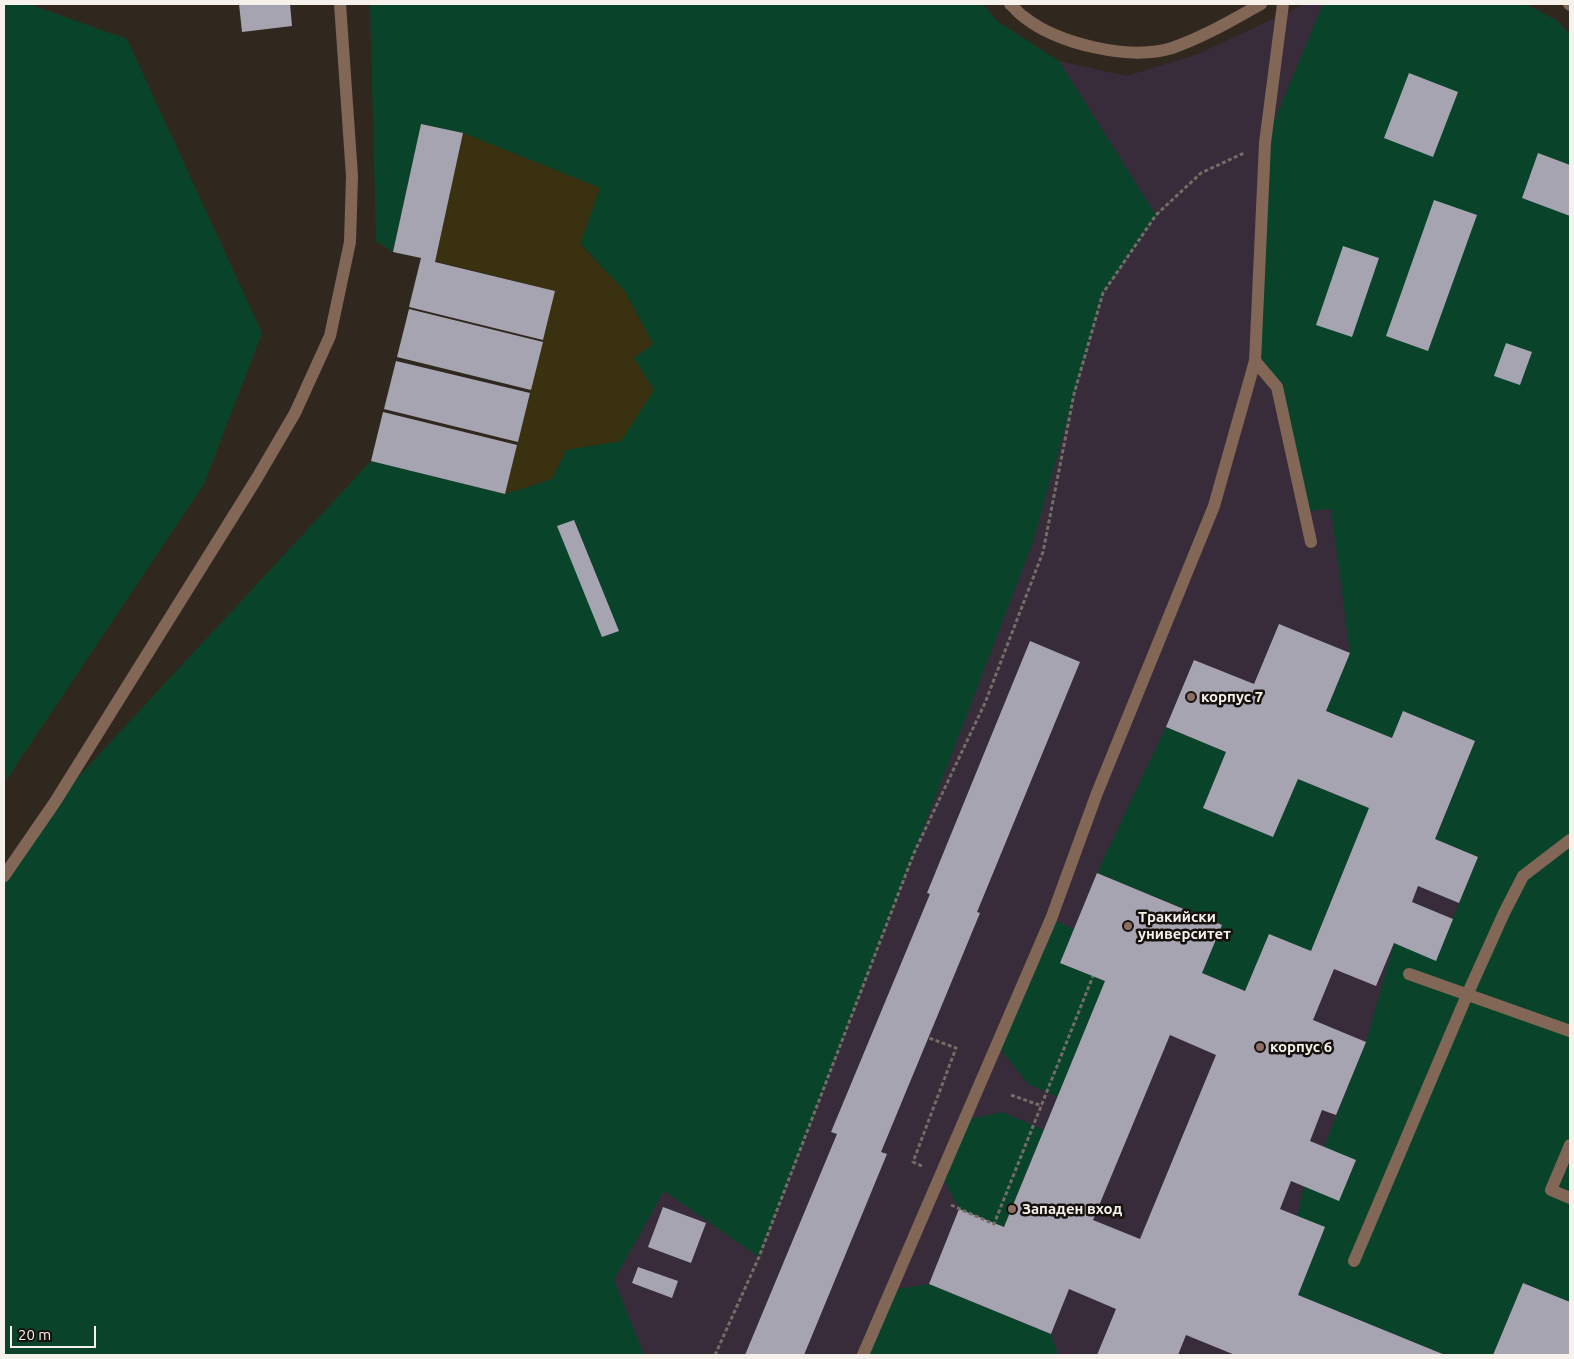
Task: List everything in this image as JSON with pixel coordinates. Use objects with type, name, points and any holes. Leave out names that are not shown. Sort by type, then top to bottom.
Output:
[{"type":"street","points":[[4,876],[55,802],[257,478],[295,413],[330,336],[350,242],[352,176],[340,4]]},
{"type":"street","points":[[1010,4],[1024,17],[1050,33],[1081,45],[1109,50],[1138,52],[1170,48],[1199,38],[1261,4]]},
{"type":"street","points":[[863,1355],[1051,919],[1097,793],[1214,506],[1255,361],[1264,143],[1283,4]]},
{"type":"street","points":[[1255,361],[1277,387],[1312,542]]},
{"type":"street","points":[[1354,1261],[1467,994],[1504,913],[1523,876],[1570,840]]},
{"type":"street","points":[[1409,974],[1570,1032]]},
{"type":"street","points":[[1570,1145],[1551,1190],[1570,1198]]},
{"type":"path","points":[[715,1355],[759,1257],[914,853],[985,703],[1043,552],[1074,394],[1103,293],[1156,215],[1201,173],[1264,143]]},
{"type":"path","points":[[932,1196],[994,1224],[1093,976]]},
{"type":"path","points":[[929,1038],[956,1048],[913,1162],[941,1174]]},
{"type":"path","points":[[1011,1095],[1042,1106]]},
{"type":"shaded area","name":"Тракийски университет","points":[[1305,4],[1525,4],[1556,20],[1570,34],[1570,1355],[584,1355],[871,155],[1059,61],[1127,76],[1198,54]]},
{"type":"green space","points":[[4,4],[29,4],[127,39],[262,333],[204,484],[4,783]]},
{"type":"green space","points":[[370,4],[983,4],[997,21],[1059,61],[1156,215],[1103,293],[1033,542],[759,1257],[664,1191],[614,1280],[644,1355],[4,1355],[4,876],[55,802],[371,461],[505,494],[552,479],[566,450],[621,441],[634,358],[653,344],[625,292],[580,243],[600,188],[463,133],[421,124],[393,252],[376,241]]},
{"type":"green space","points":[[1323,4],[1525,4],[1556,20],[1570,34],[1570,1302],[1523,1283],[1493,1355],[1446,1355],[1298,1295],[1325,1228],[1297,1216],[1304,1186],[1339,1200],[1356,1161],[1324,1147],[1366,1042],[1394,943],[1436,960],[1478,857],[1435,839],[1475,741],[1404,712],[1392,738],[1326,711],[1350,653],[1331,509],[1305,511],[1277,387],[1255,361],[1265,143]]},
{"type":"green space","points":[[1166,727],[1226,752],[1203,808],[1273,837],[1298,779],[1369,808],[1311,951],[1269,934],[1245,991],[1202,973],[1222,924],[1097,873]]},
{"type":"green space","points":[[1051,919],[1074,929],[1060,963],[1105,981],[1058,1097],[1028,1084],[997,1045]]},
{"type":"green space","points":[[1002,1112],[1044,1130],[1004,1227],[959,1209],[941,1174],[965,1120]]},
{"type":"green space","points":[[929,1284],[1051,1334],[1058,1355],[863,1355],[891,1290]]},
{"type":"sand","points":[[463,133],[600,188],[580,244],[625,292],[653,344],[634,358],[654,390],[621,441],[566,450],[552,479],[505,494],[555,291],[435,261]]},
{"type":"building","points":[[239,4],[290,4],[292,26],[242,32]]},
{"type":"building","points":[[1409,73],[1458,92],[1433,157],[1384,138]]},
{"type":"building","points":[[421,124],[463,133],[435,262],[555,291],[543,340],[409,307],[421,258],[393,252]]},
{"type":"building","points":[[1538,153],[1570,165],[1570,216],[1522,198]]},
{"type":"building","points":[[1434,200],[1477,215],[1428,351],[1386,336]]},
{"type":"building","points":[[1343,246],[1379,258],[1352,337],[1316,325]]},
{"type":"building","points":[[409,309],[543,342],[531,390],[397,357]]},
{"type":"building","points":[[1506,343],[1532,352],[1520,385],[1494,376]]},
{"type":"building","points":[[396,361],[530,393],[518,442],[384,409]]},
{"type":"building","points":[[383,412],[517,445],[505,494],[371,461]]},
{"type":"building","points":[[574,520],[619,631],[602,637],[557,526]]},
{"type":"building","points":[[1279,624],[1350,653],[1326,711],[1392,738],[1403,711],[1475,741],[1435,839],[1478,857],[1459,903],[1418,886],[1412,902],[1453,919],[1436,961],[1394,943],[1376,986],[1334,969],[1313,1020],[1366,1042],[1336,1115],[1322,1110],[1310,1141],[1356,1160],[1339,1201],[1291,1181],[1280,1209],[1325,1227],[1298,1295],[1445,1355],[1235,1355],[1186,1335],[1178,1355],[1097,1355],[1116,1309],[1069,1289],[1051,1334],[929,1284],[959,1209],[1004,1227],[1105,981],[1060,963],[1097,873],[1222,925],[1202,973],[1245,991],[1269,934],[1311,951],[1369,808],[1298,779],[1273,837],[1203,808],[1226,752],[1166,727],[1194,660],[1254,684]],"holes":[[[1170,1035],[1216,1055],[1140,1239],[1093,1220]]]},
{"type":"building","points":[[1030,641],[1080,662],[977,912],[980,913],[881,1152],[887,1154],[804,1355],[745,1355],[837,1134],[831,1132],[930,894],[927,893]]},
{"type":"building","points":[[663,1207],[706,1223],[691,1263],[648,1247]]},
{"type":"building","points":[[638,1267],[678,1281],[672,1298],[632,1283]]},
{"type":"building","points":[[1523,1283],[1570,1302],[1570,1355],[1493,1355]]},
{"type":"place","name":"корпус 7","points":[[1191,697]]},
{"type":"place","name":"Тракийски университет","points":[[1128,926]]},
{"type":"place","name":"корпус 6","points":[[1260,1047]]},
{"type":"place","name":"Западен вход","points":[[1012,1209]]}]
